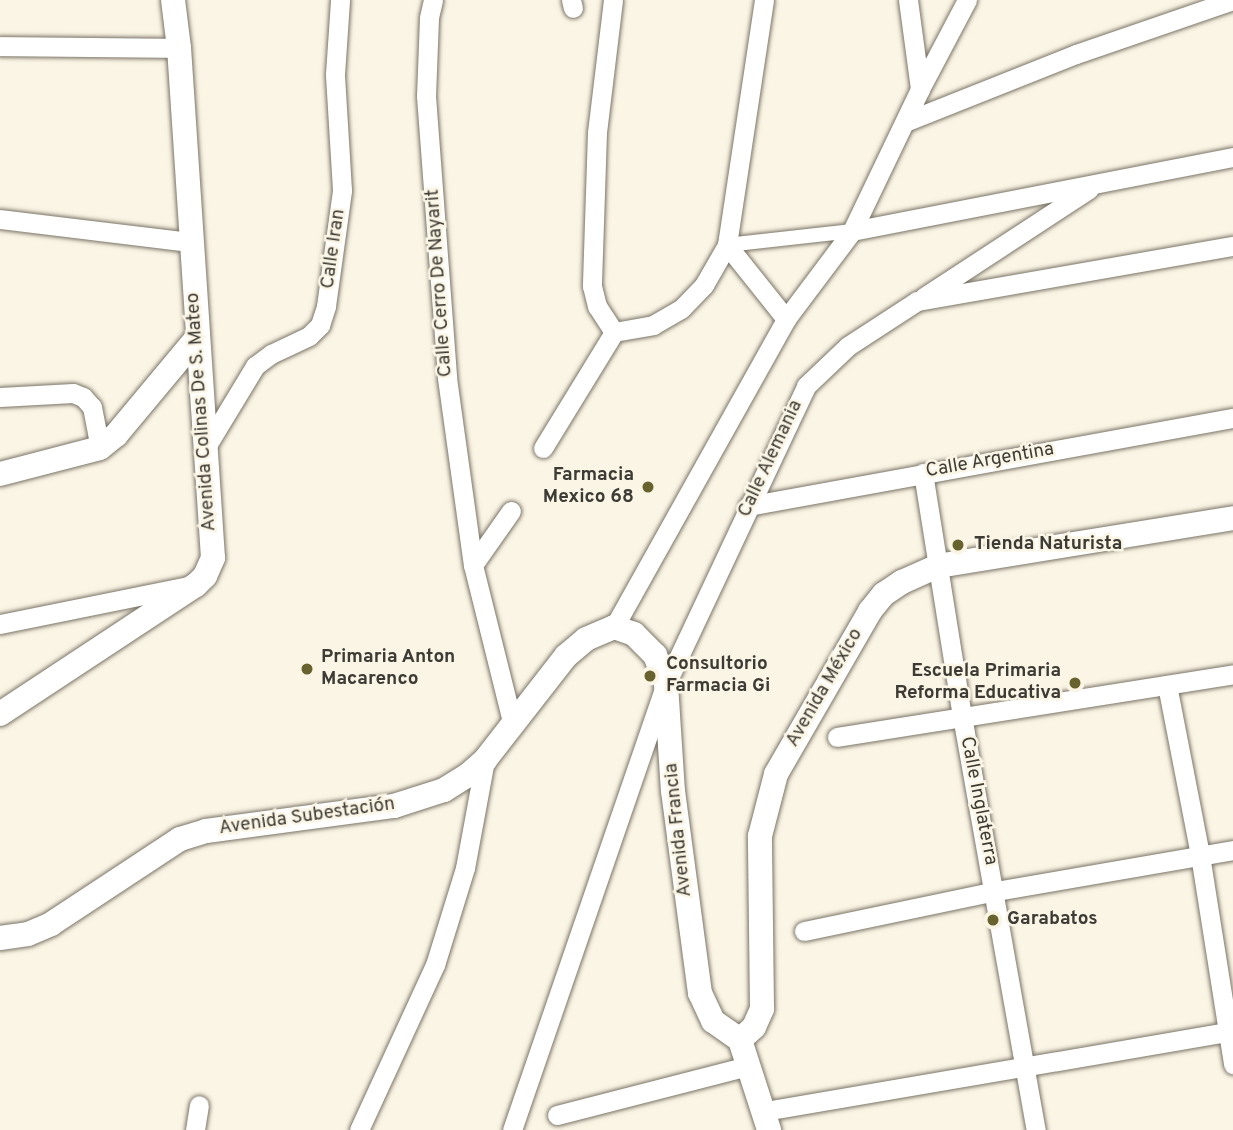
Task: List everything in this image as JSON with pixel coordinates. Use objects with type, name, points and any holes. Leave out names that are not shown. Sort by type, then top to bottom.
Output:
[{"type":"street","name":"Avenida Colinas De S. Mateo","points":[[0,714],[196,585],[205,576],[213,558],[196,339],[179,48],[173,0]]},
{"type":"street","name":"Calle Iran","points":[[206,447],[255,366],[271,354],[309,336],[320,325],[326,306],[342,190],[335,74],[340,0]]},
{"type":"street","name":"Calle Cerro De Nayarit","points":[[433,0],[429,18],[427,110],[447,378],[473,565],[513,725]]},
{"type":"street","points":[[613,0],[597,132],[592,286],[600,312],[614,332]]},
{"type":"street","points":[[544,448],[614,332],[653,325],[681,309],[704,285],[727,245],[764,0]]},
{"type":"street","points":[[908,0],[920,89]]},
{"type":"street","points":[[614,627],[786,319],[852,231],[920,89],[967,0]]},
{"type":"street","points":[[905,122],[1076,54],[1233,0]]},
{"type":"street","points":[[0,46],[179,48]]},
{"type":"street","points":[[727,245],[852,231],[1233,157]]},
{"type":"street","points":[[917,301],[1098,183]]},
{"type":"street","points":[[0,219],[191,242]]},
{"type":"street","points":[[727,245],[786,319]]},
{"type":"street","name":"Calle Alemania","points":[[512,1130],[666,684],[806,386],[848,346],[917,301],[1233,246]]},
{"type":"street","points":[[0,474],[100,448],[116,435],[196,339]]},
{"type":"street","points":[[0,397],[73,393],[83,397],[92,407],[100,448]]},
{"type":"street","name":"Calle Argentina","points":[[748,506],[923,472],[1233,418]]},
{"type":"street","name":"Calle Inglaterra","points":[[923,472],[962,716],[996,891],[1037,1130]]},
{"type":"street","points":[[473,565],[511,511]]},
{"type":"street","name":"Avenida México","points":[[740,1040],[754,1027],[762,1009],[760,836],[776,774],[870,611],[884,594],[902,582],[938,566],[1233,518]]},
{"type":"street","points":[[0,624],[196,585]]},
{"type":"street","name":"Avenida Francia","points":[[614,627],[634,634],[655,655],[666,684],[673,791],[700,993],[713,1021],[740,1040]]},
{"type":"street","name":"Avenida Subestación","points":[[0,938],[28,934],[51,924],[180,839],[206,831],[394,806],[444,790],[485,760],[566,656],[586,639],[614,627]]},
{"type":"street","points":[[837,737],[1233,674]]},
{"type":"street","points":[[1167,685],[1231,1032],[1233,1064]]},
{"type":"street","points":[[359,1130],[435,965],[465,868],[485,760]]},
{"type":"street","points":[[804,931],[996,891],[1233,850]]},
{"type":"street","points":[[740,1040],[767,1121],[1025,1066],[1231,1032]]},
{"type":"street","points":[[557,1115],[748,1066]]},
{"type":"street","points":[[195,1130],[199,1105]]},
{"type":"place","name":"Farmacia Mexico 68","points":[[648,487]]},
{"type":"place","name":"Tienda Naturista","points":[[958,545]]},
{"type":"place","name":"Primaria Anton Macarenco","points":[[307,669]]},
{"type":"place","name":"Consultorio Farmacia Gi","points":[[650,676]]},
{"type":"place","name":"Escuela Primaria Reforma Educativa","points":[[1075,683]]},
{"type":"place","name":"Garabatos","points":[[993,920]]}]
